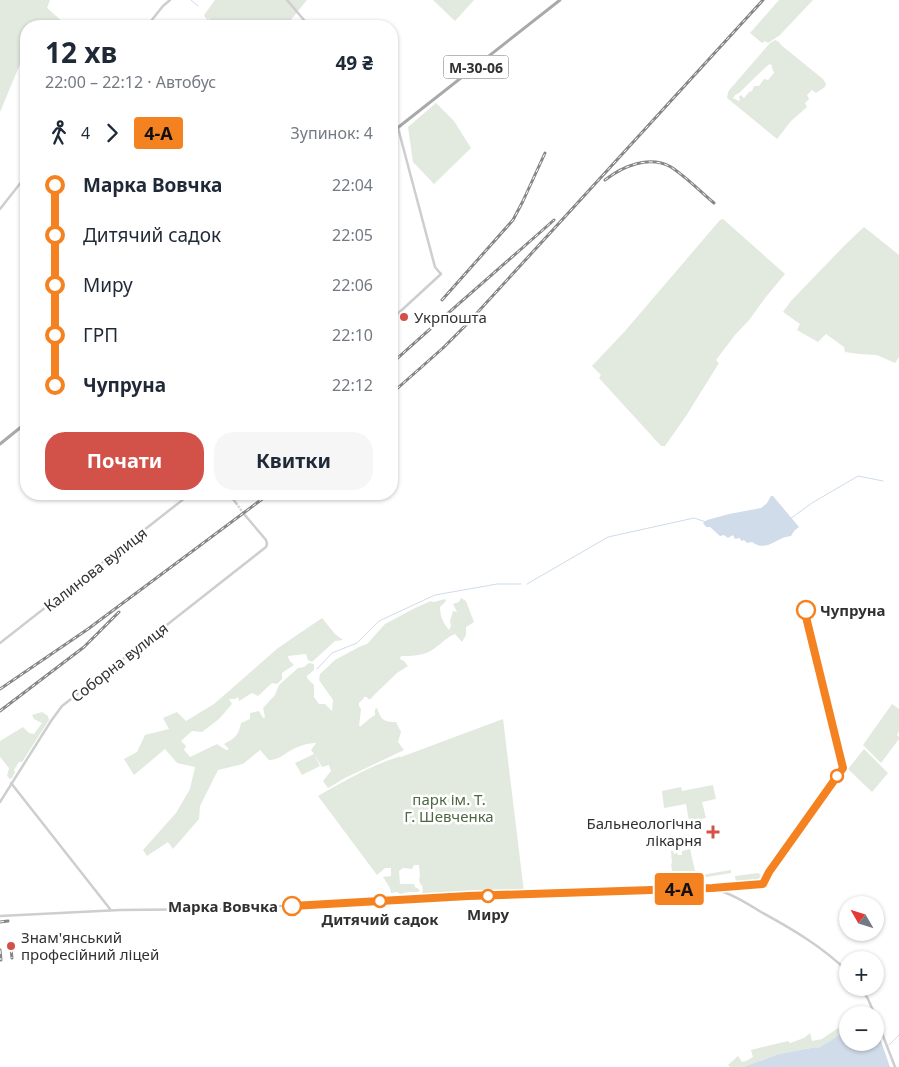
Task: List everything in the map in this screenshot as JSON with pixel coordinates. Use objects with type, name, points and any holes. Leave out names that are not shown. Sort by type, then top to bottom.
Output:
[{"type":"main road","name":"М-30-06","points":[[398,128],[560,0]]},
{"type":"main road","points":[[0,444],[20,429]]},
{"type":"street","points":[[152,20],[170,0]]},
{"type":"street","points":[[287,0],[304,20]]},
{"type":"street","points":[[398,128],[435,267],[440,273],[439,277],[398,314]]},
{"type":"street","points":[[0,209],[20,184]]},
{"type":"street","name":"Калинова вулиця","points":[[0,643],[182,500]]},
{"type":"street","points":[[233,500],[236,503]]},
{"type":"street","points":[[244,514],[266,540],[270,542]]},
{"type":"street","name":"Соборна вулиця","points":[[0,802],[54,716],[66,703],[266,547],[266,540]]},
{"type":"street","points":[[11,783],[111,910]]},
{"type":"street","points":[[0,916],[111,910],[234,909],[468,896],[712,888],[734,896],[797,932],[839,964]]},
{"type":"street","points":[[884,1038],[895,1067]]},
{"type":"green space","points":[[0,0],[50,0],[47,8],[61,20],[20,20],[20,64],[0,112]]},
{"type":"green space","points":[[215,0],[307,0],[291,20],[210,20],[204,15]]},
{"type":"green space","points":[[433,0],[474,0],[455,21]]},
{"type":"green space","points":[[779,0],[813,0],[780,35],[768,43],[765,41],[762,43],[750,33]]},
{"type":"green space","points":[[775,40],[779,42],[823,79],[826,84],[825,87],[816,93],[812,90],[807,95],[809,99],[805,103],[807,107],[791,121],[777,139],[727,98],[731,88],[770,43]],"holes":[[[771,64],[774,73],[768,80],[764,79],[759,86],[754,86],[752,91],[744,98],[741,95],[739,101],[733,98],[768,65]]]},
{"type":"green space","points":[[436,103],[454,121],[471,148],[434,184],[413,162],[408,127]]},
{"type":"green space","points":[[723,219],[785,274],[716,360],[719,363],[686,416],[665,446],[661,446],[599,378],[601,375],[592,366],[625,331],[720,220]]},
{"type":"green space","points":[[864,227],[899,255],[899,357],[895,363],[877,355],[845,352],[844,347],[826,334],[818,342],[797,330],[800,324],[783,312],[791,301]]},
{"type":"green space","points":[[461,598],[466,601],[474,622],[466,627],[466,635],[462,642],[455,634],[427,653],[415,656],[401,656],[400,659],[408,666],[397,673],[371,699],[364,697],[359,703],[361,709],[359,726],[375,715],[375,709],[377,708],[384,720],[396,722],[401,732],[398,742],[404,750],[328,788],[323,781],[331,771],[329,765],[322,767],[311,750],[316,743],[298,747],[279,758],[269,760],[260,750],[243,764],[218,770],[200,806],[199,819],[173,849],[168,842],[147,856],[143,850],[176,813],[190,789],[195,767],[177,763],[165,749],[134,775],[124,759],[137,752],[145,735],[169,729],[163,718],[177,712],[186,721],[214,704],[278,648],[322,618],[335,634],[343,640],[335,641],[312,662],[308,660],[306,654],[288,656],[294,665],[282,673],[282,679],[277,684],[272,683],[258,696],[252,693],[239,701],[238,697],[229,699],[232,704],[219,719],[202,732],[192,731],[181,741],[186,746],[184,750],[190,757],[217,744],[226,750],[229,749],[224,744],[236,736],[241,723],[250,719],[250,713],[259,711],[263,718],[265,717],[263,708],[275,695],[279,685],[298,668],[304,667],[309,663],[314,664],[314,670],[307,678],[314,685],[314,697],[319,704],[325,704],[332,711],[333,700],[319,680],[320,674],[335,660],[367,644],[385,624],[431,601],[445,599],[446,601],[440,607],[440,610],[442,619],[449,630],[453,611],[457,612],[453,604],[459,602]]},
{"type":"green space","points":[[892,704],[899,709],[899,731],[897,735],[899,739],[881,763],[863,745]]},
{"type":"green space","points":[[42,712],[48,716],[49,720],[22,762],[19,762],[10,779],[7,776],[9,768],[0,757],[0,741],[23,727],[29,733],[34,734],[42,723],[34,719],[32,715]]},
{"type":"green space","name":"парк ім. Т. Г. Шевченка","points":[[503,719],[524,892],[423,894],[422,884],[421,886],[419,880],[419,865],[414,865],[412,869],[403,868],[399,871],[400,884],[414,884],[420,890],[418,892],[400,894],[397,892],[391,893],[383,877],[391,876],[391,868],[385,868],[377,875],[318,796],[347,779],[377,765]]},
{"type":"green space","points":[[864,749],[888,773],[872,792],[848,769]]},
{"type":"green space","points":[[314,754],[320,766],[302,775],[295,763]]},
{"type":"green space","points":[[713,785],[716,799],[702,802],[706,818],[689,821],[686,804],[664,808],[662,791],[681,787],[682,791]]},
{"type":"green space","points":[[690,849],[695,871],[700,871],[701,875],[731,870],[731,873],[674,884],[671,851],[674,854],[682,855],[682,851]]},
{"type":"green space","points":[[758,873],[761,875],[757,882],[736,883],[735,876]]},
{"type":"green space","points":[[839,1027],[839,1035],[818,1048],[779,1054],[743,1067],[730,1067],[728,1065],[738,1056],[742,1062],[753,1057],[751,1050],[788,1041],[790,1043],[804,1038],[810,1033],[812,1041],[822,1039]]},
{"type":"shaded area","points":[[771,496],[799,527],[791,536],[762,546],[752,542],[747,543],[744,540],[741,541],[740,538],[735,539],[733,535],[728,538],[724,535],[720,536],[703,523],[707,520],[729,514],[761,508]]},
{"type":"shaded area","points":[[839,1035],[839,1051],[884,1050],[890,1067],[743,1067],[779,1054],[818,1048]]},
{"type":"waterway","points":[[191,0],[198,6]]},
{"type":"waterway","points":[[205,16],[208,20]]},
{"type":"waterway","points":[[790,519],[812,503],[858,476],[883,481]]},
{"type":"waterway","points":[[527,584],[608,537],[694,518],[706,522]]},
{"type":"waterway","points":[[317,669],[332,653],[357,643],[379,621],[435,595],[497,584],[521,584]]},
{"type":"waterway","points":[[889,1045],[899,1035]]},
{"type":"tunnel","points":[[236,503],[244,514]]},
{"type":"railway","points":[[398,388],[466,325],[763,0]]},
{"type":"railway","points":[[442,300],[513,220],[545,153]]},
{"type":"railway","points":[[605,180],[620,170],[636,164],[654,162],[671,167],[714,203]]},
{"type":"railway","points":[[398,358],[554,220]]},
{"type":"railway","points":[[0,689],[88,629],[261,500]]},
{"type":"railway","points":[[0,711],[84,647],[119,612]]},
{"type":"railway","points":[[0,922],[8,921]]},
{"type":"railway","points":[[11,949],[12,958]]},
{"type":"railway","points":[[0,950],[1,960]]},
{"type":"bus line","name":"4-А","points":[[292,906],[468,896],[712,888],[763,884],[769,872],[843,768],[807,621],[806,610]]},
{"type":"place","name":"Укрпошта","points":[[404,317]]},
{"type":"place","name":"Чупруна","points":[[806,610]]},
{"type":"place","name":"Бальнеологічна лікарня","points":[[713,832]]},
{"type":"place","name":"Миру","points":[[488,896]]},
{"type":"place","name":"Дитячий садок","points":[[380,901]]},
{"type":"place","name":"Марка Вовчка","points":[[292,906]]},
{"type":"place","name":"Знам'янський професійний ліцей","points":[[11,946]]}]
